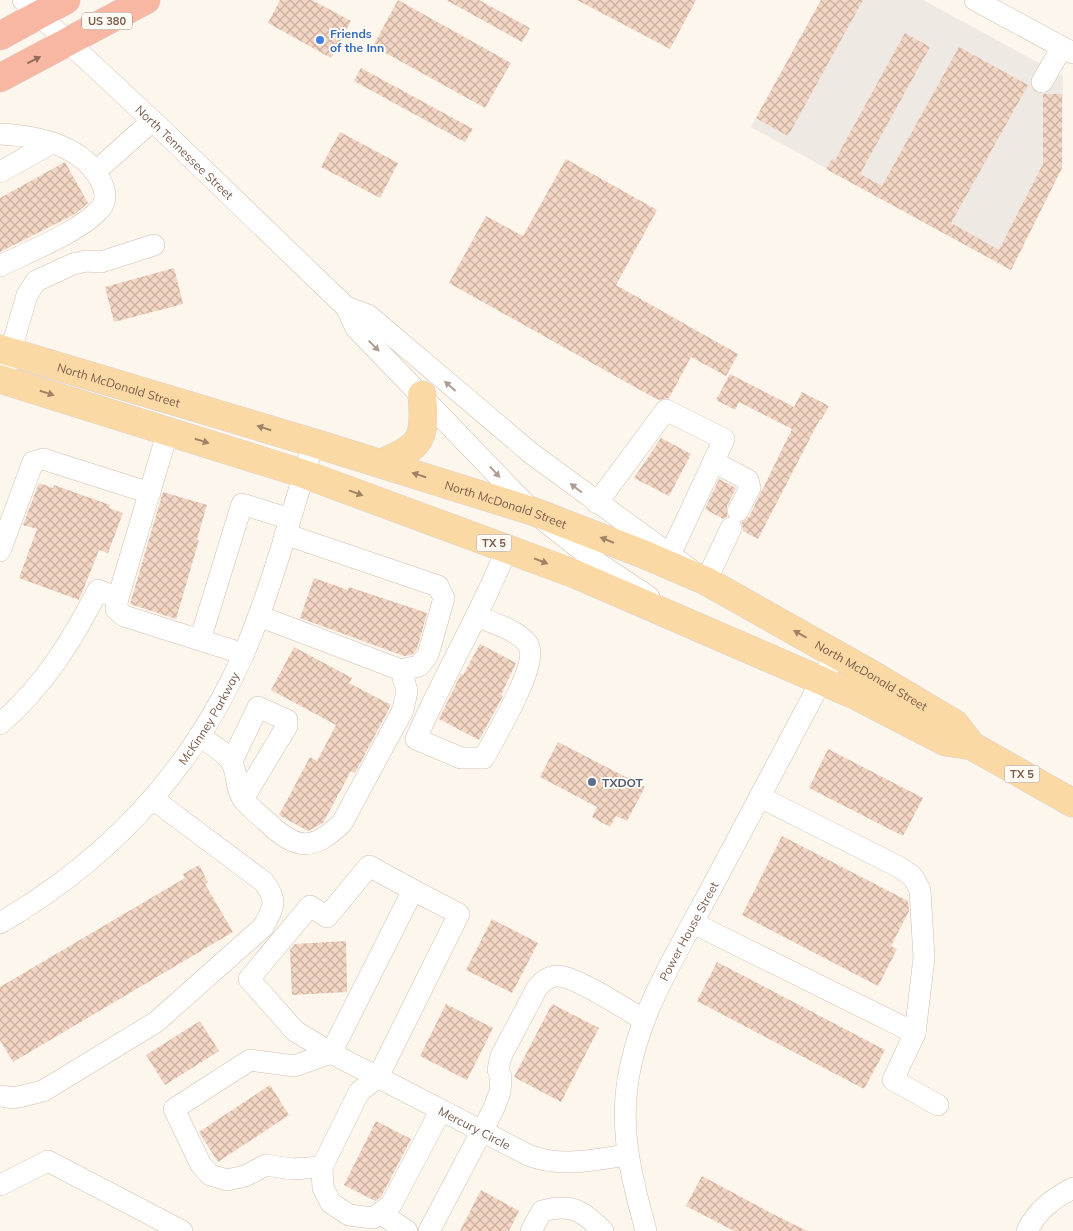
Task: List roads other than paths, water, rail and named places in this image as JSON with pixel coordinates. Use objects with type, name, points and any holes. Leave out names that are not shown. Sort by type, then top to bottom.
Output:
[{"type":"highway","points":[[0,36],[31,8],[66,0]]},
{"type":"highway","name":"US 380","points":[[0,78],[146,0]]},
{"type":"main road","name":"North McDonald Street","points":[[5,350],[382,464],[532,512],[634,550],[706,581],[836,653],[955,724],[972,746]]},
{"type":"main road","name":"North McDonald Street","points":[[1,382],[168,431],[304,474],[507,548],[678,617],[822,680],[887,710],[946,742],[972,746],[1073,803]]},
{"type":"main road","points":[[382,464],[408,451],[419,439],[425,421],[422,395]]},
{"type":"street","points":[[975,0],[1068,50],[1042,82]]},
{"type":"street","name":"North Tennessee Street","points":[[31,8],[69,42],[346,307]]},
{"type":"street","points":[[95,172],[152,121]]},
{"type":"street","points":[[0,134],[20,135],[52,143],[81,156],[95,172],[106,193],[101,208],[89,220],[0,266]]},
{"type":"street","points":[[0,172],[52,143]]},
{"type":"street","points":[[58,236],[73,264]]},
{"type":"street","points":[[1,382],[5,350],[27,295],[36,281],[73,264],[86,261],[101,262],[154,245]]},
{"type":"street","points":[[346,307],[356,328],[532,512],[598,563],[678,617]]},
{"type":"street","points":[[346,307],[368,315],[487,417],[597,503],[706,581],[750,488],[748,480],[714,462]]},
{"type":"street","points":[[597,503],[666,410],[724,440],[670,555]]},
{"type":"street","points":[[168,431],[116,609],[119,614],[244,654]]},
{"type":"street","name":"McKinney Parkway","points":[[0,923],[50,892],[82,868],[170,780],[199,736],[224,695],[244,654],[259,616],[314,443]]},
{"type":"street","points":[[0,550],[33,462],[43,459],[150,493]]},
{"type":"street","points":[[200,640],[242,504],[287,526],[438,586],[444,598],[428,656],[419,666],[401,670],[259,616]]},
{"type":"street","points":[[476,616],[515,633],[528,643],[531,655],[528,672],[484,758],[461,758],[416,738],[507,548]]},
{"type":"street","points":[[0,724],[23,704],[54,666],[98,590],[118,598]]},
{"type":"street","name":"Power House Street","points":[[646,1231],[627,1155],[626,1096],[632,1058],[644,1020],[693,923],[836,653]]},
{"type":"street","points":[[199,736],[232,761],[243,799],[278,833],[300,845],[316,843],[329,836],[342,822],[403,710],[407,691],[401,670]]},
{"type":"street","points":[[232,761],[258,707],[287,720],[287,726],[243,799]]},
{"type":"street","points":[[760,797],[901,868],[913,877],[920,890],[924,958],[915,1033],[893,1080],[938,1105]]},
{"type":"street","points":[[0,1096],[14,1098],[43,1091],[156,1022],[263,926],[270,914],[274,902],[273,895],[264,882],[153,799]]},
{"type":"street","name":"Mercury Circle","points":[[413,890],[369,866],[327,917],[310,906],[249,979],[295,1031],[331,1053],[528,1155],[552,1162],[579,1162],[627,1155]]},
{"type":"street","points":[[322,1167],[292,1169],[266,1165],[245,1176],[227,1180],[210,1175],[200,1165],[174,1109],[250,1060],[294,1066],[331,1053],[413,890],[459,914],[378,1077],[360,1092],[322,1167],[323,1188],[331,1202],[349,1215],[373,1218],[391,1206],[441,1110]]},
{"type":"street","points":[[693,923],[915,1033]]},
{"type":"street","points":[[430,1231],[500,1092],[501,1078],[498,1070],[501,1056],[537,988],[543,981],[556,976],[571,979],[644,1020]]},
{"type":"street","points":[[0,1185],[48,1161],[182,1231]]},
{"type":"street","points":[[1027,1231],[1042,1209],[1055,1198],[1073,1188]]},
{"type":"street","points":[[531,1231],[542,1211],[559,1206],[574,1208],[592,1220],[603,1231]]},
{"type":"street","points":[[380,1213],[407,1231]]},
{"type":"place","name":"Friends of the Inn","points":[[320,40]]},
{"type":"place","name":"TXDOT","points":[[592,782]]}]
